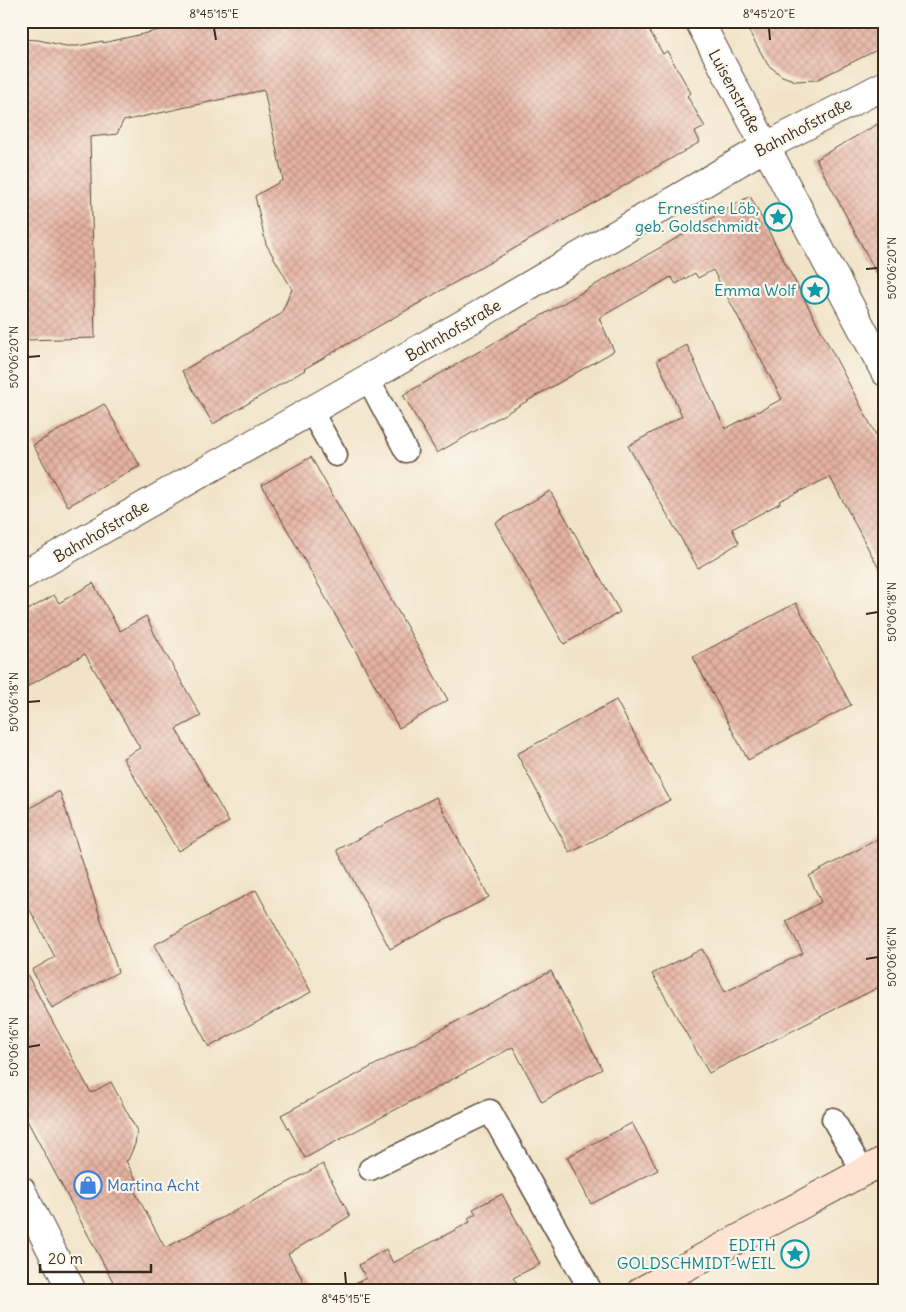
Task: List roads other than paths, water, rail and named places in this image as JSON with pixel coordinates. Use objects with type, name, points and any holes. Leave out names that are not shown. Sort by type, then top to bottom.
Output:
[{"type":"main road","points":[[641,1291],[874,1166]]},
{"type":"street","name":"Luisenstraße","points":[[699,21],[885,372]]},
{"type":"street","name":"Bahnhofstraße","points":[[21,576],[368,379],[765,147],[885,84]]},
{"type":"street","points":[[21,1190],[72,1291]]},
{"type":"lane","points":[[368,379],[406,451]]},
{"type":"lane","points":[[311,411],[336,455]]},
{"type":"lane","points":[[370,1169],[490,1111],[591,1291]]},
{"type":"lane","points":[[833,1119],[874,1166]]},
{"type":"place","name":"Ernestine Löb, geb. Goldschmidt","points":[[778,217]]},
{"type":"place","name":"Emma Wolf","points":[[815,290]]},
{"type":"place","name":"Martina Acht","points":[[88,1185]]},
{"type":"place","name":"EDITH GOLDSCHMIDT-WEIL","points":[[795,1254]]}]
